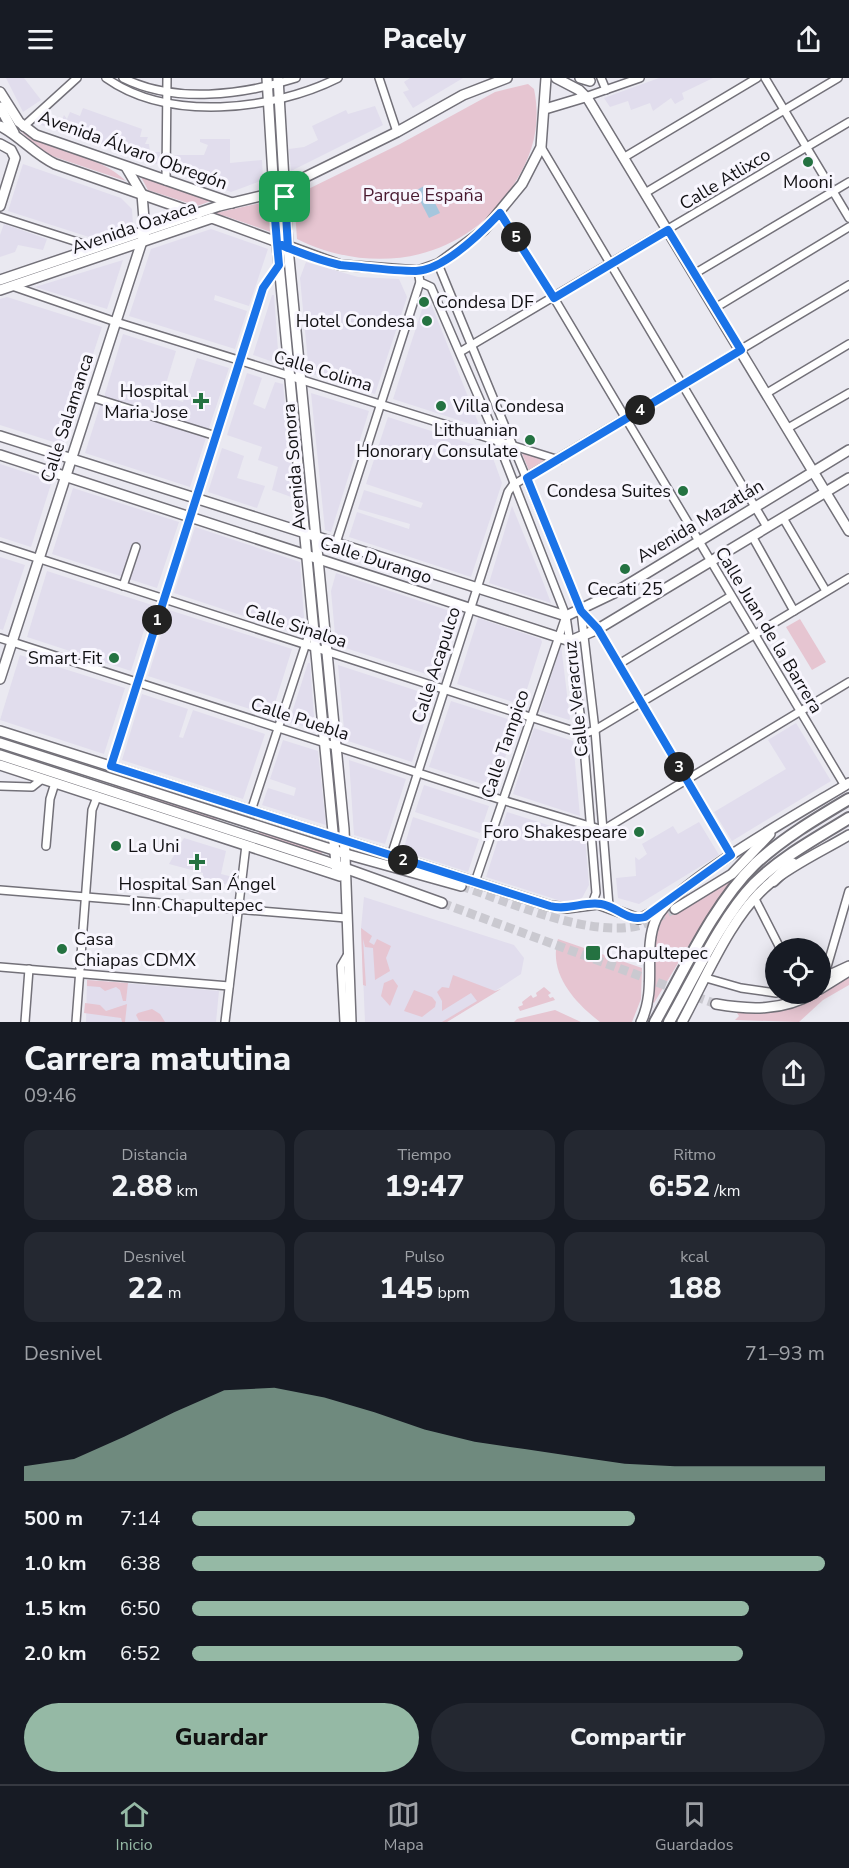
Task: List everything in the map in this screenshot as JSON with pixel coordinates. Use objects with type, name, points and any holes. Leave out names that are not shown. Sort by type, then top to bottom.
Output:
[{"type":"highway","points":[[656,1022],[723,905],[747,873],[784,840],[849,799]]},
{"type":"highway","points":[[669,1022],[719,934],[749,890],[770,870],[849,818]]},
{"type":"highway","points":[[773,881],[783,869],[806,854],[814,840]]},
{"type":"highway","points":[[647,1022],[658,1003],[670,997]]},
{"type":"main road","points":[[463,94],[484,78]]},
{"type":"main road","points":[[463,94],[507,78]]},
{"type":"main road","points":[[418,271],[438,264],[466,245],[500,213],[522,184],[541,147],[546,78]]},
{"type":"main road","points":[[562,79],[585,97],[849,531]]},
{"type":"main road","name":"Avenida Sonora","points":[[279,81],[288,248],[338,747],[347,869]]},
{"type":"main road","name":"Avenida Sonora","points":[[267,83],[284,326],[308,556],[333,838],[346,918],[351,1022]]},
{"type":"main road","points":[[0,92],[23,127]]},
{"type":"main road","name":"Avenida Oaxaca","points":[[0,280],[232,203],[273,193],[397,132],[463,94]]},
{"type":"main road","points":[[545,110],[585,97]]},
{"type":"main road","points":[[0,107],[14,133]]},
{"type":"main road","name":"Avenida Álvaro Obregón","points":[[0,126],[14,133],[36,153],[55,164],[198,214]]},
{"type":"main road","name":"Avenida Álvaro Obregón","points":[[23,127],[36,135],[232,203]]},
{"type":"main road","points":[[0,144],[14,154],[15,161],[0,206]]},
{"type":"main road","name":"Calle Salamanca","points":[[0,679],[145,232],[142,194],[126,167]]},
{"type":"main road","name":"Avenida Oaxaca","points":[[0,290],[212,218],[288,248],[340,265],[418,271]]},
{"type":"main road","points":[[281,286],[292,285]]},
{"type":"main road","points":[[284,326],[297,324]]},
{"type":"main road","name":"Calle Durango","points":[[0,436],[566,616]]},
{"type":"main road","points":[[296,442],[308,441]]},
{"type":"main road","name":"Avenida Mazatlán","points":[[566,616],[581,611],[849,450]]},
{"type":"main road","name":"Calle Durango","points":[[0,455],[570,641]]},
{"type":"main road","points":[[570,641],[584,637],[598,629],[849,478]]},
{"type":"main road","points":[[312,599],[322,600]]},
{"type":"main road","points":[[0,731],[559,908],[591,904],[609,906],[626,916],[639,919],[663,907],[731,855],[847,785]]},
{"type":"main road","points":[[0,743],[346,854],[461,886]]},
{"type":"main road","points":[[0,755],[231,830],[339,873]]},
{"type":"main road","points":[[2,765],[246,845],[339,873],[347,869],[442,903]]},
{"type":"main road","points":[[180,788],[210,810]]},
{"type":"main road","points":[[199,830],[231,830]]},
{"type":"main road","points":[[675,909],[732,874],[773,830]]},
{"type":"main road","points":[[682,1022],[754,899],[773,881],[849,835]]},
{"type":"main road","points":[[641,1022],[650,996],[652,930],[663,907]]},
{"type":"main road","points":[[831,982],[849,971]]},
{"type":"main road","points":[[716,1004],[762,1008],[789,1004]]},
{"type":"street","points":[[23,127],[77,78]]},
{"type":"street","points":[[106,78],[139,97],[189,107],[268,101],[338,78]]},
{"type":"street","points":[[123,78],[144,88],[167,93],[231,92],[296,78]]},
{"type":"street","points":[[166,181],[167,78]]},
{"type":"street","points":[[379,78],[397,132]]},
{"type":"street","points":[[585,97],[640,78]]},
{"type":"street","points":[[623,158],[757,78]]},
{"type":"street","points":[[765,78],[849,218]]},
{"type":"street","points":[[645,193],[838,78]]},
{"type":"street","points":[[593,79],[606,90]]},
{"type":"street","name":"Calle Atlixco","points":[[460,352],[849,122]]},
{"type":"street","points":[[541,147],[767,527]]},
{"type":"street","points":[[694,274],[849,182]]},
{"type":"street","name":"Calle Juan de la Barrera","points":[[500,213],[554,298],[753,635],[847,785]]},
{"type":"street","points":[[0,217],[96,248]]},
{"type":"street","points":[[715,308],[849,228]]},
{"type":"street","name":"Calle Veracruz","points":[[438,264],[473,344],[581,611],[595,730],[609,906]]},
{"type":"street","points":[[111,766],[263,288],[279,265]]},
{"type":"street","points":[[336,543],[420,282],[418,271]]},
{"type":"street","points":[[420,282],[431,287],[441,282],[444,276]]},
{"type":"street","points":[[513,486],[849,285]]},
{"type":"street","name":"Calle Colima","points":[[11,286],[116,322],[559,460]]},
{"type":"street","name":"Calle Veracruz","points":[[431,287],[498,442],[513,486],[566,616],[583,734],[596,893],[591,904]]},
{"type":"street","points":[[767,393],[849,344]]},
{"type":"street","points":[[788,429],[849,393]]},
{"type":"street","points":[[91,397],[216,436]]},
{"type":"street","name":"Calle Acapulco","points":[[391,856],[508,492],[513,486]]},
{"type":"street","points":[[783,518],[826,591]]},
{"type":"street","points":[[752,536],[794,611]]},
{"type":"street","name":"Calle Sinaloa","points":[[0,546],[583,734]]},
{"type":"street","points":[[123,586],[136,547]]},
{"type":"street","points":[[583,734],[595,730],[849,578]]},
{"type":"street","points":[[619,664],[731,596]]},
{"type":"street","points":[[581,611],[598,629],[731,855]]},
{"type":"street","name":"Calle Tampico","points":[[475,882],[566,616]]},
{"type":"street","points":[[251,811],[314,619]]},
{"type":"street","name":"Calle Puebla","points":[[0,638],[502,800],[603,830]]},
{"type":"street","points":[[603,830],[849,682]]},
{"type":"street","points":[[0,786],[32,787],[42,779]]},
{"type":"street","points":[[46,846],[50,799],[56,783]]},
{"type":"street","points":[[76,1022],[92,810],[97,797]]},
{"type":"street","points":[[225,1022],[246,845]]},
{"type":"street","points":[[0,890],[346,918]]},
{"type":"street","points":[[831,949],[849,891]]},
{"type":"street","points":[[754,899],[775,938]]},
{"type":"street","points":[[344,1022],[341,966],[348,954]]},
{"type":"street","points":[[831,974],[849,965]]},
{"type":"street","points":[[0,967],[229,986]]},
{"type":"street","points":[[25,1022],[29,969]]},
{"type":"street","points":[[706,978],[741,988],[765,991]]},
{"type":"shaded area","points":[[6,78],[24,78],[41,100],[23,112]]},
{"type":"shaded area","points":[[410,78],[463,78],[413,108],[403,92],[409,90],[404,82]]},
{"type":"shaded area","points":[[659,78],[713,78],[682,93],[684,99],[675,104],[671,98],[653,111],[650,103],[631,110],[628,101],[610,107],[604,98]]},
{"type":"shaded area","points":[[375,106],[383,125],[291,171],[289,149],[304,147],[318,140],[312,126],[346,110],[348,114]]},
{"type":"shaded area","points":[[83,108],[142,129],[140,137],[148,137],[145,144],[149,144],[150,152],[160,152],[160,165],[38,124],[42,119],[53,123],[55,117],[62,120],[64,115],[67,119],[70,112],[80,116]]},
{"type":"shaded area","points":[[200,139],[230,139],[230,163],[262,160],[263,180],[231,192],[175,172],[175,155],[204,155],[208,145],[200,142]]},
{"type":"shaded area","points":[[23,164],[121,198],[132,209],[133,225],[92,238],[8,211]]},
{"type":"shaded area","points":[[4,224],[47,239],[43,250],[18,245],[15,252],[0,257],[0,235]]},
{"type":"shaded area","points":[[211,229],[268,249],[249,306],[215,295],[214,300],[247,311],[235,349],[129,316],[151,249]]},
{"type":"shaded area","points":[[123,260],[107,309],[35,287]]},
{"type":"shaded area","points":[[306,262],[358,277],[399,279],[407,297],[375,394],[309,373],[300,278]]},
{"type":"shaded area","points":[[272,295],[274,295],[279,364],[253,355]]},
{"type":"shaded area","points":[[7,297],[102,327],[63,445],[0,425],[0,299]]},
{"type":"shaded area","points":[[425,300],[430,301],[480,427],[393,399]]},
{"type":"shaded area","points":[[123,334],[176,351],[165,387],[154,384],[153,393],[183,402],[197,358],[229,368],[208,431],[104,397]]},
{"type":"shaded area","points":[[247,373],[262,378],[253,404],[265,409],[275,382],[283,384],[294,498],[272,490],[278,467],[258,460],[262,447],[227,435]]},
{"type":"shaded area","points":[[311,393],[369,411],[331,532],[325,530]]},
{"type":"shaded area","points":[[101,403],[206,438],[190,487],[85,453]]},
{"type":"shaded area","points":[[388,417],[490,450],[502,483],[471,577],[349,537],[357,512],[409,529],[410,524],[358,509],[364,490],[421,508],[423,503],[366,484]]},
{"type":"shaded area","points":[[222,448],[244,456],[237,478],[265,486],[257,508],[208,492]]},
{"type":"shaded area","points":[[0,464],[52,481],[31,547],[0,537]]},
{"type":"shaded area","points":[[73,488],[179,522],[157,588],[52,554]]},
{"type":"shaded area","points":[[512,506],[540,574],[551,603],[489,583]]},
{"type":"shaded area","points":[[195,527],[300,562],[304,617],[298,634],[174,593]]},
{"type":"shaded area","points":[[0,557],[25,565],[3,630],[0,629]]},
{"type":"shaded area","points":[[47,571],[152,605],[131,671],[27,637]]},
{"type":"shaded area","points":[[336,573],[459,614],[439,678],[336,645],[331,591]]},
{"type":"shaded area","points":[[169,610],[292,649],[271,716],[148,676]]},
{"type":"shaded area","points":[[478,618],[541,639],[522,705],[457,684]]},
{"type":"shaded area","points":[[561,645],[570,719],[569,720],[540,711]]},
{"type":"shaded area","points":[[20,655],[125,688],[104,754],[0,720]]},
{"type":"shaded area","points":[[308,663],[310,663],[315,730],[289,722]]},
{"type":"shaded area","points":[[338,665],[433,696],[412,762],[345,740]]},
{"type":"shaded area","points":[[142,694],[188,709],[179,737],[183,738],[193,710],[265,734],[243,799],[122,760]]},
{"type":"shaded area","points":[[451,701],[517,722],[495,788],[429,767]]},
{"type":"shaded area","points":[[796,723],[831,781],[732,841],[714,812],[786,769],[768,740]]},
{"type":"shaded area","points":[[534,728],[573,741],[580,816],[513,794]]},
{"type":"shaded area","points":[[283,740],[318,751],[326,825],[262,805],[268,788],[294,796],[296,788],[270,779]]},
{"type":"shaded area","points":[[349,760],[406,779],[385,844],[354,835]]},
{"type":"shaded area","points":[[424,785],[489,806],[480,833],[415,812]]},
{"type":"shaded area","points":[[507,812],[585,837],[589,885],[582,898],[567,903],[486,877]]},
{"type":"shaded area","points":[[413,817],[479,839],[468,872],[403,851]]},
{"type":"shaded area","points":[[699,822],[719,855],[639,904],[618,898],[616,878],[636,876],[635,857],[639,860],[647,854],[642,844],[673,826],[678,834]]},
{"type":"shaded area","name":"Hospital San Ángel Inn Chapultepec","points":[[184,838],[226,851],[221,874],[233,877],[232,885],[203,881],[203,873],[169,864]]},
{"type":"shaded area","points":[[364,897],[514,945],[524,958],[521,974],[447,1022],[365,1022],[361,928]]},
{"type":"shaded area","points":[[87,980],[219,991],[216,1022],[86,1022]]},
{"type":"green space","name":"Parque España","points":[[528,84],[534,89],[537,114],[534,137],[527,159],[516,181],[497,208],[473,229],[447,244],[419,254],[389,259],[358,258],[327,251],[297,239],[294,196],[400,144],[495,92]]},
{"type":"green space","points":[[17,128],[44,143],[101,164],[126,181],[46,154]]},
{"type":"green space","points":[[141,177],[211,201],[197,206],[148,190]]},
{"type":"green space","points":[[270,201],[271,232],[225,216],[206,215]]},
{"type":"green space","points":[[521,451],[550,460],[530,473]]},
{"type":"green space","points":[[800,619],[826,662],[812,670],[786,627]]},
{"type":"green space","points":[[114,784],[217,817],[215,821],[113,788]]},
{"type":"green space","points":[[259,831],[321,850],[322,855],[258,835]]},
{"type":"green space","points":[[733,879],[692,940],[654,1003],[656,939],[664,916],[672,906],[676,913]]},
{"type":"green space","points":[[361,928],[372,936],[369,942],[374,945],[377,939],[391,946],[386,958],[390,971],[375,980],[373,948],[365,947],[363,939],[366,986],[363,985]]},
{"type":"green space","points":[[558,939],[642,968],[641,999],[632,1022],[600,1022],[581,1005],[560,975],[556,952]]},
{"type":"green space","points":[[453,975],[495,991],[501,989],[447,1022],[442,1022],[477,1001],[471,993],[442,1011],[442,1001],[437,992],[442,987],[449,988]]},
{"type":"green space","points":[[849,977],[849,985],[831,995],[831,988]]},
{"type":"green space","points":[[393,979],[398,986],[390,1006],[381,996],[384,983]]},
{"type":"green space","points":[[87,980],[128,983],[126,1001],[123,1001],[120,990],[116,987],[105,991],[100,987],[87,986]]},
{"type":"green space","points":[[544,987],[551,993],[548,995],[550,998],[553,997],[555,1000],[520,1011],[518,1007],[523,1005],[522,1002],[531,995],[533,998],[537,996],[536,993]]},
{"type":"green space","points":[[414,990],[432,997],[436,1002],[435,1007],[422,1017],[404,1011]]},
{"type":"green space","points":[[85,1003],[100,1005],[106,1011],[127,1004],[125,1022],[122,1022],[121,1018],[84,1013]]},
{"type":"green space","points":[[819,1004],[799,1022],[735,1020],[739,1016],[737,1013],[771,1011],[796,1005]]},
{"type":"green space","points":[[152,1009],[160,1014],[165,1022],[139,1021],[136,1015],[138,1013]]},
{"type":"green space","points":[[555,1010],[581,1022],[514,1022],[517,1019]]},
{"type":"water","points":[[426,185],[440,213],[429,218],[415,191]]},
{"type":"tunnel","points":[[461,886],[551,917],[599,927],[621,928],[641,925],[675,909]]},
{"type":"tunnel","points":[[442,903],[716,1004]]},
{"type":"place","name":"Mooni","points":[[808,162]]},
{"type":"place","name":"Condesa DF","points":[[424,302]]},
{"type":"place","name":"Hotel Condesa","points":[[427,321]]},
{"type":"place","name":"Hospital Maria Jose","points":[[201,401]]},
{"type":"place","name":"Villa Condesa","points":[[441,406]]},
{"type":"place","name":"Lithuanian Honorary Consulate","points":[[530,440]]},
{"type":"place","name":"Condesa Suites","points":[[683,491]]},
{"type":"place","name":"Cecati 25","points":[[625,569]]},
{"type":"place","name":"Smart Fit","points":[[114,658]]},
{"type":"place","name":"Foro Shakespeare","points":[[639,832]]},
{"type":"place","name":"La Uni","points":[[116,846]]},
{"type":"place","name":"Hospital San Ángel Inn Chapultepec","points":[[197,862]]},
{"type":"place","name":"Casa Chiapas CDMX","points":[[62,949]]},
{"type":"place","name":"Chapultepec","points":[[593,953]]},
{"type":"route","points":[[285,197],[285,187],[273,193],[277,243],[288,248],[340,265],[418,271],[438,264],[466,245],[500,213],[554,298],[668,230],[741,350],[527,478],[581,611],[598,629],[731,855],[663,907],[645,917],[639,919],[629,917],[611,907],[598,904],[567,908],[550,906],[111,766],[263,288],[267,279],[279,265],[277,243],[288,248],[285,197]]}]
